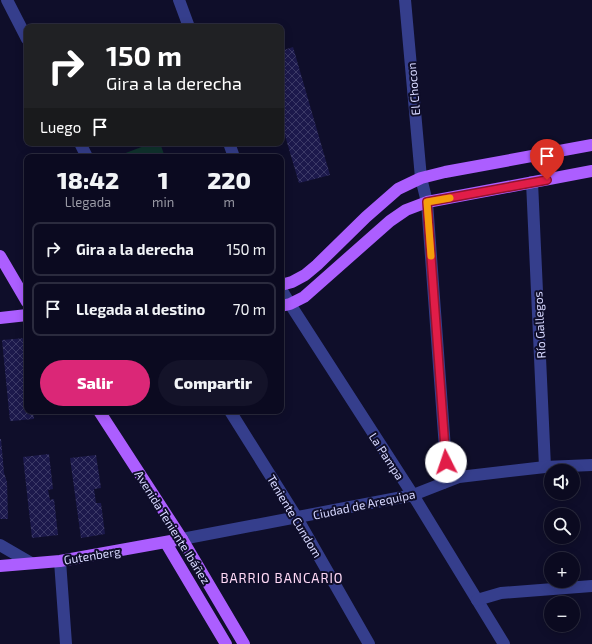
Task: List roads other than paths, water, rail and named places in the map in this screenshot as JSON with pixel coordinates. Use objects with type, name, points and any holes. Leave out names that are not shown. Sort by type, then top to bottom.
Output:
[{"type":"main road","points":[[284,284],[292,282],[305,275],[398,189],[421,178],[445,172],[592,145]]},
{"type":"main road","points":[[285,305],[304,297],[390,221],[406,210],[427,202],[592,171]]},
{"type":"main road","points":[[0,256],[24,297]]},
{"type":"main road","points":[[0,318],[24,315]]},
{"type":"main road","name":"Avenida Teniente Ibáñez","points":[[101,414],[182,539],[244,644]]},
{"type":"main road","name":"Gutenberg","points":[[0,566],[60,561],[182,539]]},
{"type":"main road","name":"Avenida Teniente Ibáñez","points":[[166,543],[226,644]]},
{"type":"street","points":[[7,0],[24,33]]},
{"type":"street","points":[[179,0],[188,24]]},
{"type":"street","name":"El Chocon","points":[[405,0],[421,178],[427,202],[446,462],[443,483]]},
{"type":"street","name":"Río Gallegos","points":[[532,182],[545,464]]},
{"type":"street","name":"La Pampa","points":[[285,305],[413,496],[504,644]]},
{"type":"street","name":"Teniente Cundom","points":[[232,414],[297,518],[369,644]]},
{"type":"street","name":"Ciudad de Arequipa","points":[[580,466],[592,465]]},
{"type":"street","name":"Ciudad de Arequipa","points":[[182,539],[413,496],[459,477],[544,468]]},
{"type":"street","points":[[0,545],[31,563]]},
{"type":"street","points":[[60,561],[66,644]]},
{"type":"street","points":[[477,600],[500,593],[592,586]]},
{"type":"district","name":"BARRIO BANCARIO","points":[[282,578]]}]
